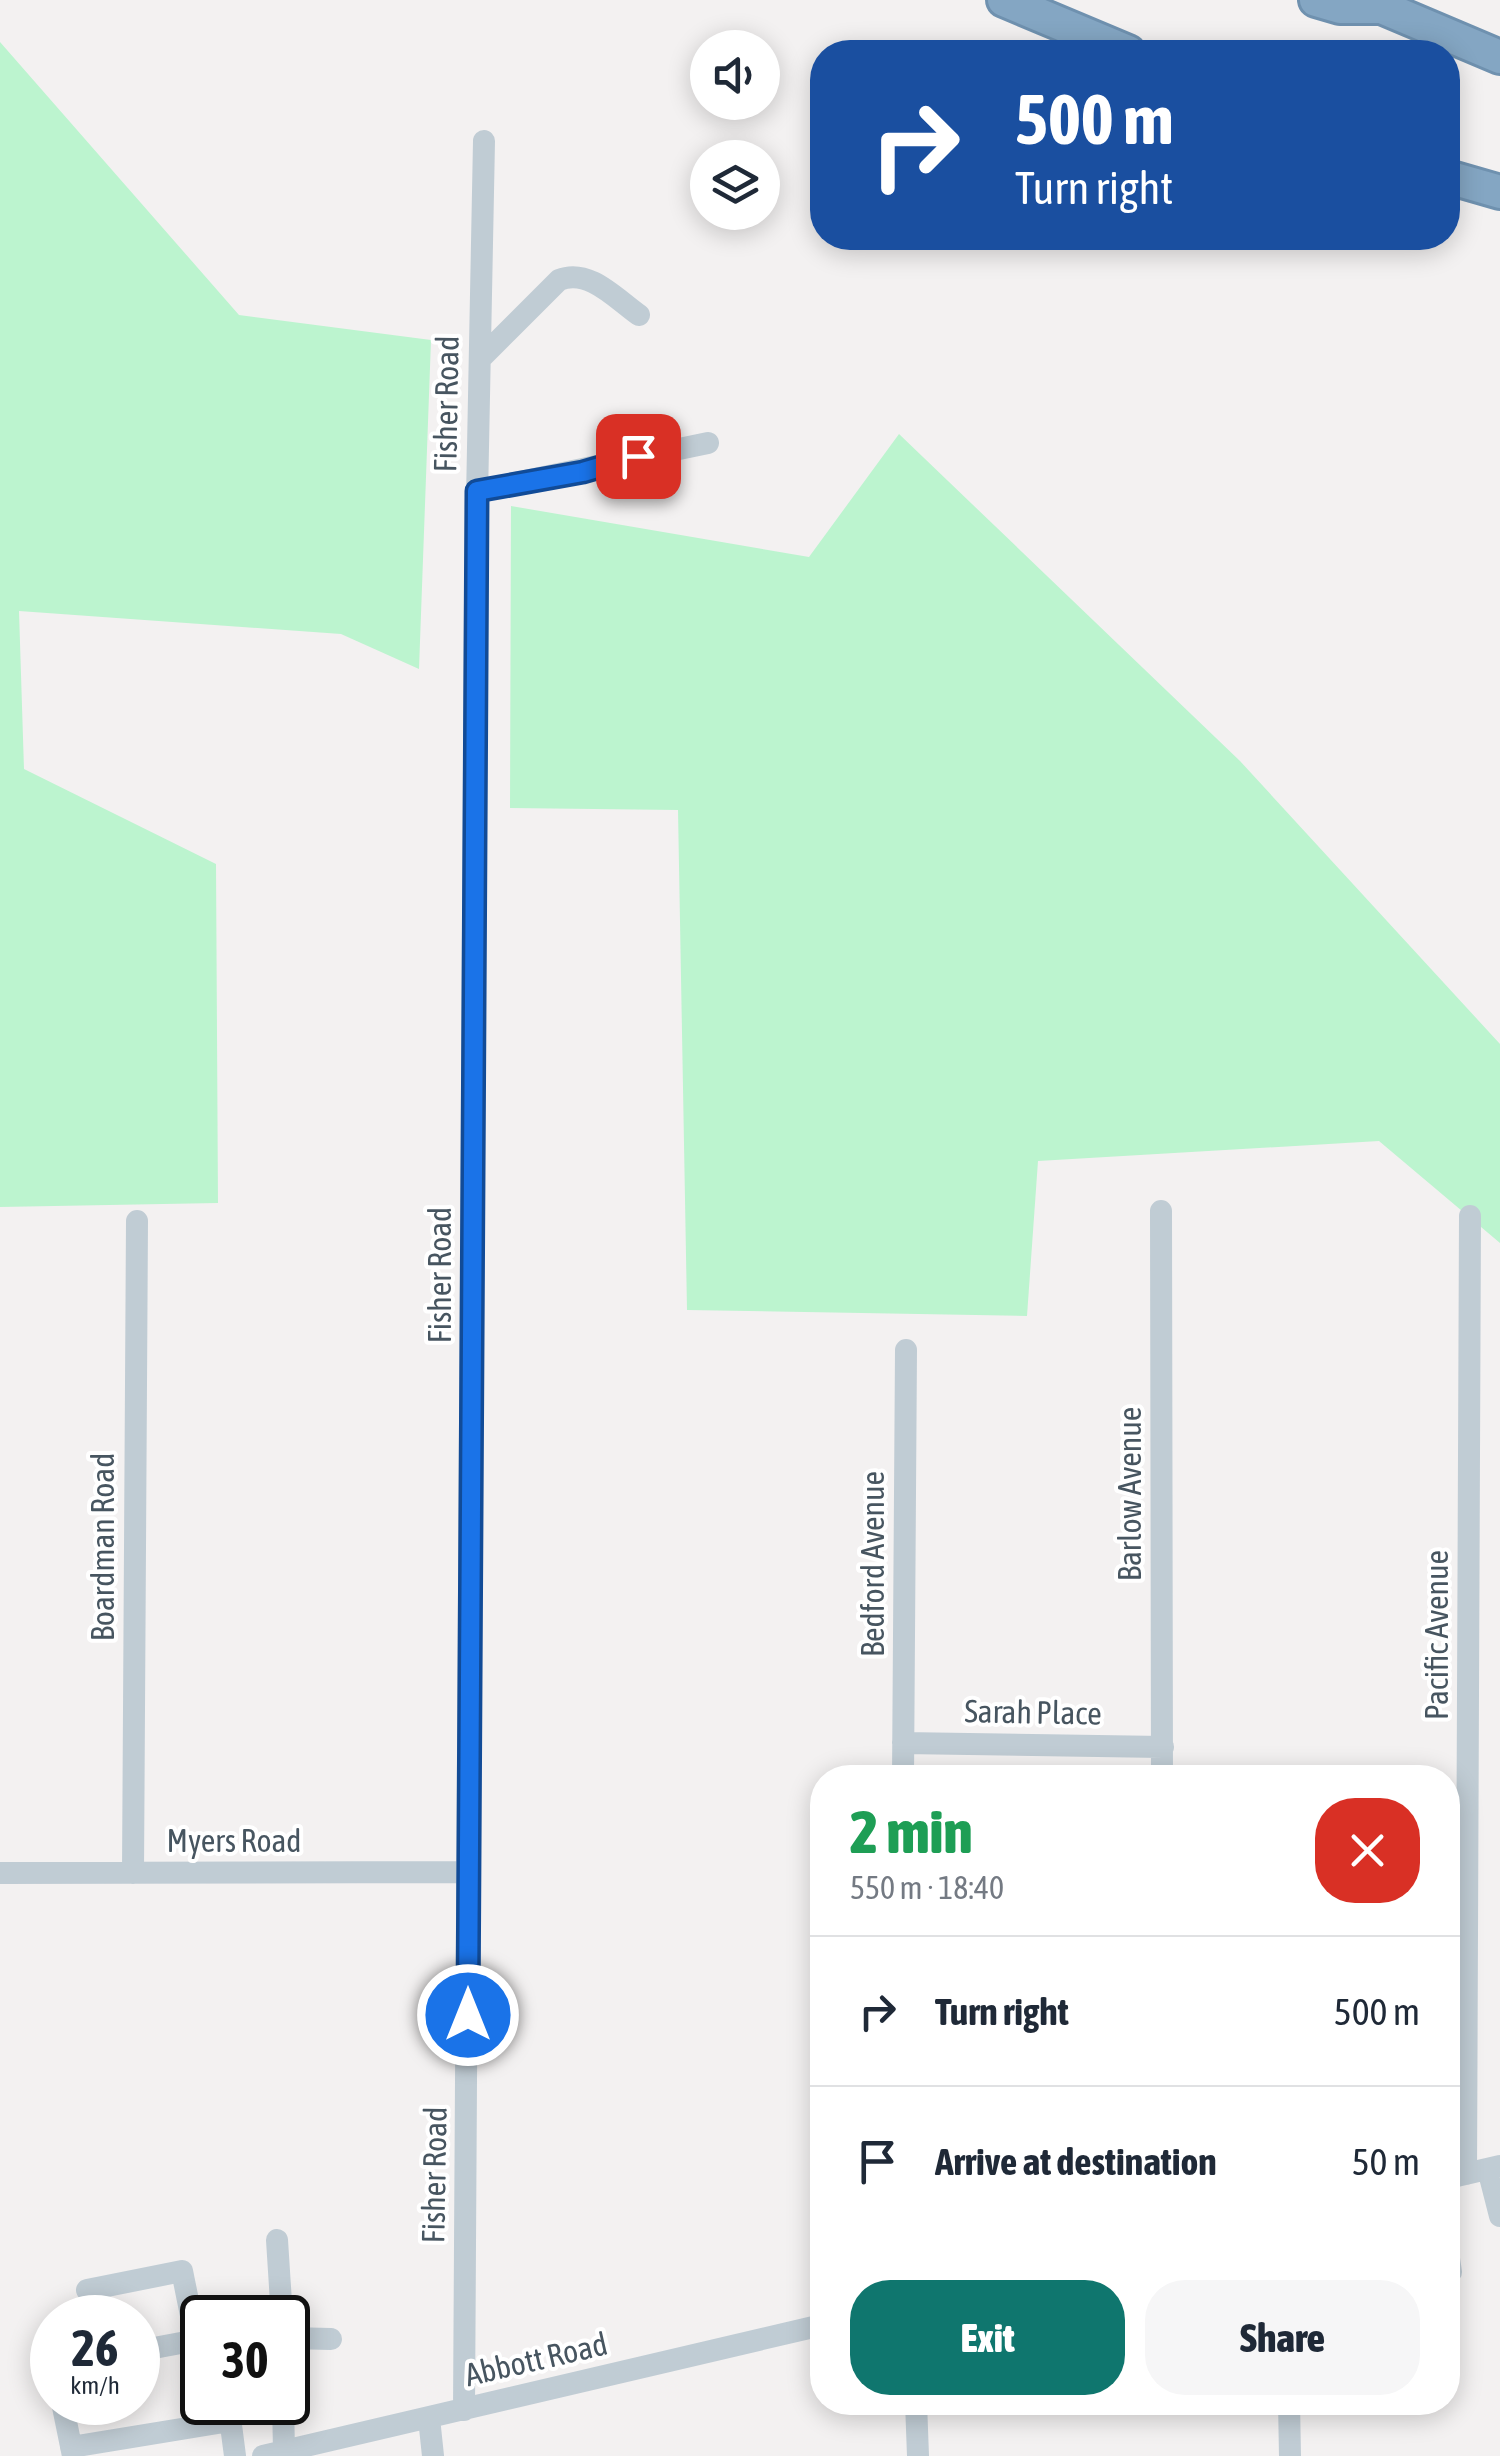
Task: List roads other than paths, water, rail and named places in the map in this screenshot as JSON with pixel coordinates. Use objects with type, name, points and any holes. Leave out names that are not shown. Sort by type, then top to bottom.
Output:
[{"type":"highway","points":[[1004,0],[1099,40]]},
{"type":"highway","points":[[1316,0],[1340,7],[1375,3],[1500,56]]},
{"type":"highway","points":[[1460,180],[1500,192]]},
{"type":"street","name":"Fisher Road","points":[[464,2410],[477,491],[484,140]]},
{"type":"street","points":[[480,359],[559,280],[572,275],[586,277],[640,315]]},
{"type":"street","points":[[477,491],[708,442]]},
{"type":"street","name":"Barlow Avenue","points":[[1161,1211],[1162,1765]]},
{"type":"street","name":"Pacific Avenue","points":[[1470,1216],[1475,2172],[1500,2216]]},
{"type":"street","name":"Boardman Road","points":[[132,1873],[137,1221]]},
{"type":"street","name":"Bedford Avenue","points":[[903,1765],[906,1350]]},
{"type":"street","name":"Sarah Place","points":[[903,1743],[1162,1746]]},
{"type":"street","name":"Myers Road","points":[[0,1873],[469,1872]]},
{"type":"street","points":[[278,2240],[281,2295]]},
{"type":"street","points":[[87,2290],[182,2270],[188,2295]]},
{"type":"street","name":"Abbott Road","points":[[274,2454],[810,2327]]},
{"type":"street","points":[[310,2339],[331,2339]]},
{"type":"street","points":[[916,2415],[918,2456]]},
{"type":"street","points":[[1288,2415],[1290,2456]]},
{"type":"street","points":[[429,2418],[433,2456]]},
{"type":"street","points":[[67,2425],[72,2451],[180,2424]]},
{"type":"street","points":[[231,2425],[235,2456]]},
{"type":"street","points":[[274,2454],[280,2425]]}]
